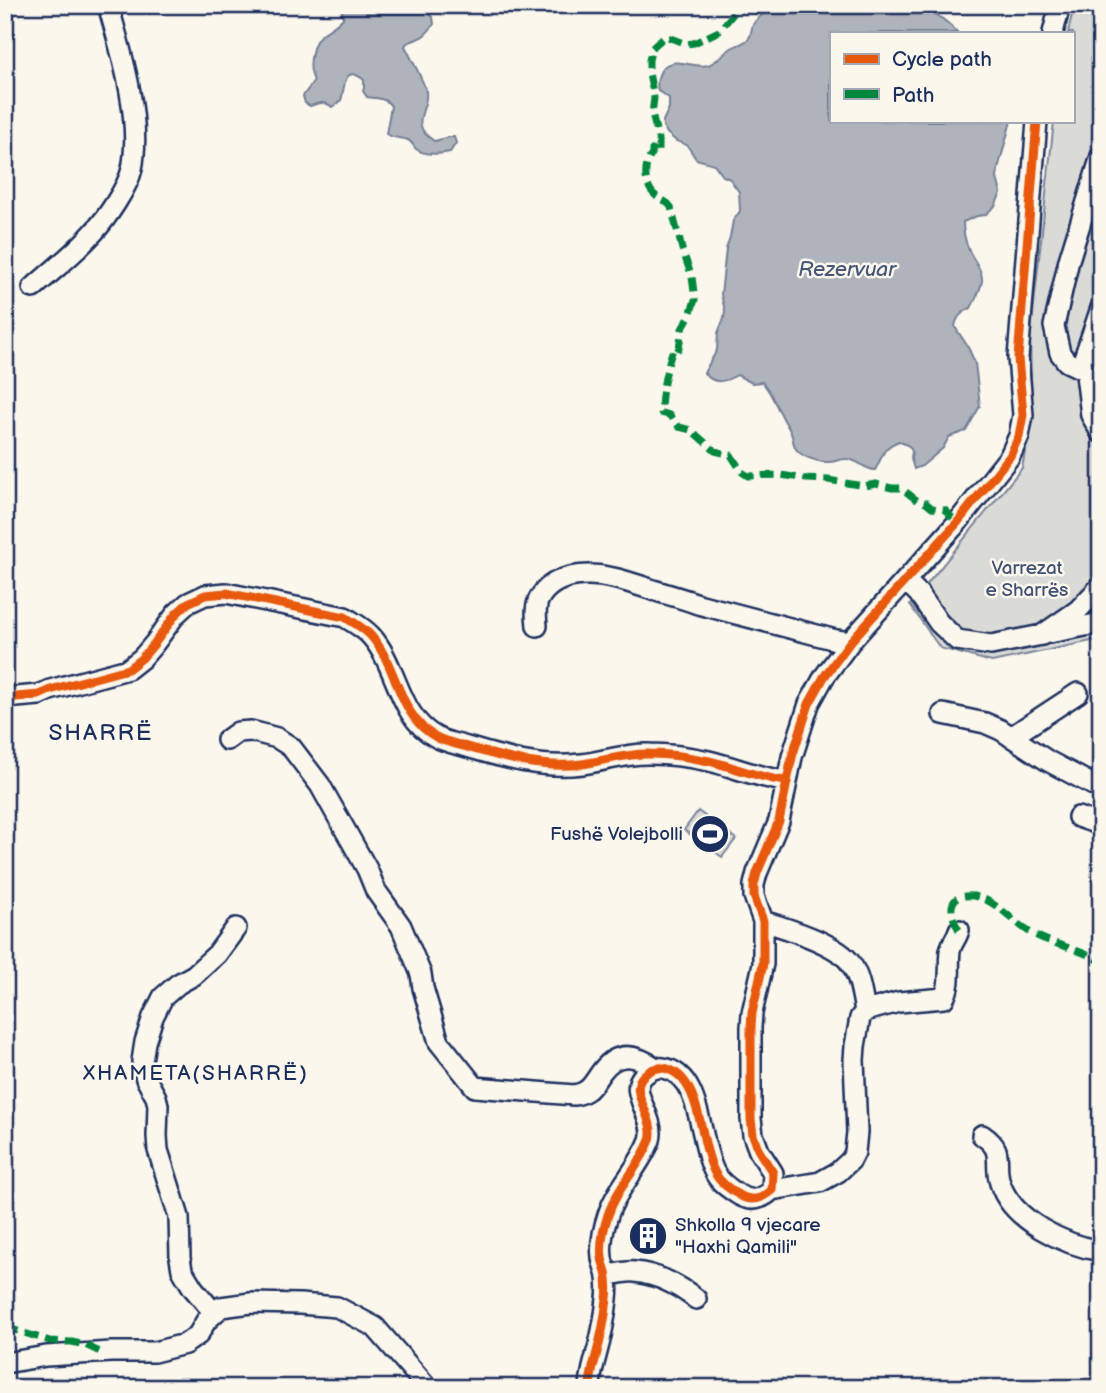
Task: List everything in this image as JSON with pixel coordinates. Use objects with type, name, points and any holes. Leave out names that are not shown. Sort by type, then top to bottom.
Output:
[{"type":"street","points":[[33,288],[93,233],[120,197],[131,171],[135,136],[126,68],[108,5]]},
{"type":"street","points":[[1053,32],[1060,5]]},
{"type":"street","points":[[772,1190],[773,1173],[759,1151],[751,1119],[751,1027],[763,964],[764,921],[754,896],[754,885],[779,821],[792,757],[809,704],[824,677],[861,628],[957,523],[1014,449],[1020,436],[1023,415],[1018,358],[1037,122]]},
{"type":"street","points":[[1086,371],[1068,362],[1060,353],[1054,326],[1069,260],[1101,156]]},
{"type":"street","points":[[1101,308],[1084,358],[1091,415],[1101,433]]},
{"type":"street","points":[[537,626],[538,600],[546,589],[555,581],[590,575],[612,577],[698,604],[850,642]]},
{"type":"street","points":[[906,581],[919,594],[939,623],[957,639],[991,645],[1101,623]]},
{"type":"street","points":[[1042,635],[1078,610],[1101,586]]},
{"type":"street","points":[[5,698],[39,695],[128,669],[142,658],[176,614],[188,603],[205,595],[226,593],[345,617],[358,625],[371,635],[381,650],[408,708],[421,727],[437,738],[538,765],[569,765],[634,754],[651,754],[710,761],[769,779],[786,781]]},
{"type":"street","points":[[1011,737],[1077,693]]},
{"type":"street","points":[[943,714],[985,723],[1001,730],[1048,761],[1101,789]]},
{"type":"street","points":[[226,740],[238,732],[251,731],[277,738],[292,747],[320,785],[362,860],[376,891],[401,926],[421,974],[439,1042],[475,1087],[574,1095],[587,1091],[607,1066],[620,1057],[643,1059],[656,1068]]},
{"type":"street","points":[[1078,817],[1101,825]]},
{"type":"street","points":[[764,921],[798,932],[847,958],[856,973],[866,1011]]},
{"type":"street","points":[[215,1313],[182,1270],[179,1217],[158,1150],[158,1105],[146,1079],[142,1061],[153,1017],[163,997],[212,959],[236,928]]},
{"type":"street","points":[[590,1388],[608,1295],[602,1257],[605,1226],[616,1198],[650,1140],[651,1125],[638,1089],[640,1078],[656,1068],[667,1069],[683,1079],[695,1099],[711,1164],[719,1179],[748,1200],[765,1196],[772,1190],[820,1182],[846,1166],[855,1152],[857,1132],[853,1060],[860,1018],[866,1011],[899,1002],[944,998],[948,986],[950,947],[959,930]]},
{"type":"street","points":[[982,1135],[997,1149],[997,1169],[1001,1186],[1023,1215],[1064,1241],[1101,1251]]},
{"type":"street","points":[[607,1276],[626,1272],[663,1279],[696,1299]]},
{"type":"street","points":[[5,1363],[47,1356],[154,1352],[185,1344],[198,1335],[206,1321],[221,1307],[251,1303],[300,1304],[337,1307],[375,1327],[428,1388]]},
{"type":"green space","name":"Varrezat e Sharrës","points":[[1074,5],[1101,5],[1101,639],[992,662],[940,648],[910,605],[1022,468],[1032,416],[1030,341],[1054,122],[1074,122],[1074,32],[1068,32]]},
{"type":"green space","name":"Fushë Volejbolli","points":[[698,811],[736,839],[722,857],[684,830]]},
{"type":"water","points":[[338,5],[399,5],[427,12],[433,17],[434,24],[428,32],[405,46],[426,92],[420,122],[422,128],[434,141],[454,137],[456,143],[450,152],[424,153],[408,140],[386,134],[391,106],[383,100],[367,97],[363,91],[364,80],[357,75],[348,76],[341,100],[336,105],[332,107],[321,103],[310,106],[305,103],[303,96],[314,81],[310,67],[315,42],[343,18]]},
{"type":"water","name":"Rezervuar","points":[[775,5],[912,5],[947,22],[957,32],[830,32],[830,122],[1011,122],[998,169],[997,178],[1001,193],[995,206],[985,215],[963,222],[966,243],[982,281],[971,308],[960,315],[955,327],[975,363],[980,406],[966,431],[949,437],[943,448],[922,466],[914,469],[912,451],[909,446],[899,441],[886,449],[875,470],[850,459],[828,462],[809,458],[796,449],[790,430],[762,382],[752,383],[737,375],[724,381],[716,381],[704,373],[717,350],[718,333],[724,318],[721,295],[726,249],[733,221],[740,211],[739,192],[714,164],[696,159],[687,145],[676,141],[667,133],[663,121],[669,108],[669,98],[658,91],[658,78],[663,68],[670,64],[703,66],[714,62],[747,40],[756,20]]},
{"type":"marked path","points":[[752,5],[734,13],[719,31],[694,43],[686,44],[665,36],[652,48],[649,60],[654,98],[652,114],[659,154],[652,150],[646,170],[647,182],[652,192],[671,207],[692,277],[695,300],[682,329],[679,348],[677,351],[673,349],[670,357],[661,413],[669,415],[679,427],[691,430],[715,451],[731,455],[742,472],[748,476],[781,475],[901,488],[918,501],[932,508],[945,510],[957,523]]},
{"type":"marked path","points":[[959,930],[954,920],[952,905],[959,898],[975,896],[993,904],[1035,935],[1101,962]]},
{"type":"marked path","points":[[5,1327],[50,1341],[85,1345],[100,1352]]},
{"type":"cycle path","points":[[590,1388],[607,1296],[606,1270],[602,1261],[604,1230],[612,1205],[650,1140],[649,1123],[638,1089],[639,1081],[644,1075],[653,1069],[663,1068],[676,1073],[686,1083],[698,1113],[710,1161],[722,1183],[748,1199],[760,1198],[772,1190],[773,1173],[759,1151],[751,1119],[752,1013],[763,964],[763,921],[754,896],[754,885],[779,821],[792,757],[809,704],[824,677],[850,642],[957,523],[1010,456],[1019,436],[1023,415],[1018,358],[1037,122]]},
{"type":"cycle path","points":[[5,698],[39,695],[128,669],[142,658],[176,614],[188,603],[205,595],[226,593],[345,617],[359,626],[380,648],[414,717],[423,728],[447,742],[509,759],[552,765],[582,764],[641,754],[680,756],[786,781]]},
{"type":"place","name":"Fushë Volejbolli","points":[[710,834]]},
{"type":"place","name":"Shkolla 9 vjecare \"Haxhi Qamili\"","points":[[648,1236]]},
{"type":"district","name":"SHARRË","points":[[101,733]]},
{"type":"district","name":"XHAMETA(SHARRË)","points":[[196,1073]]}]
